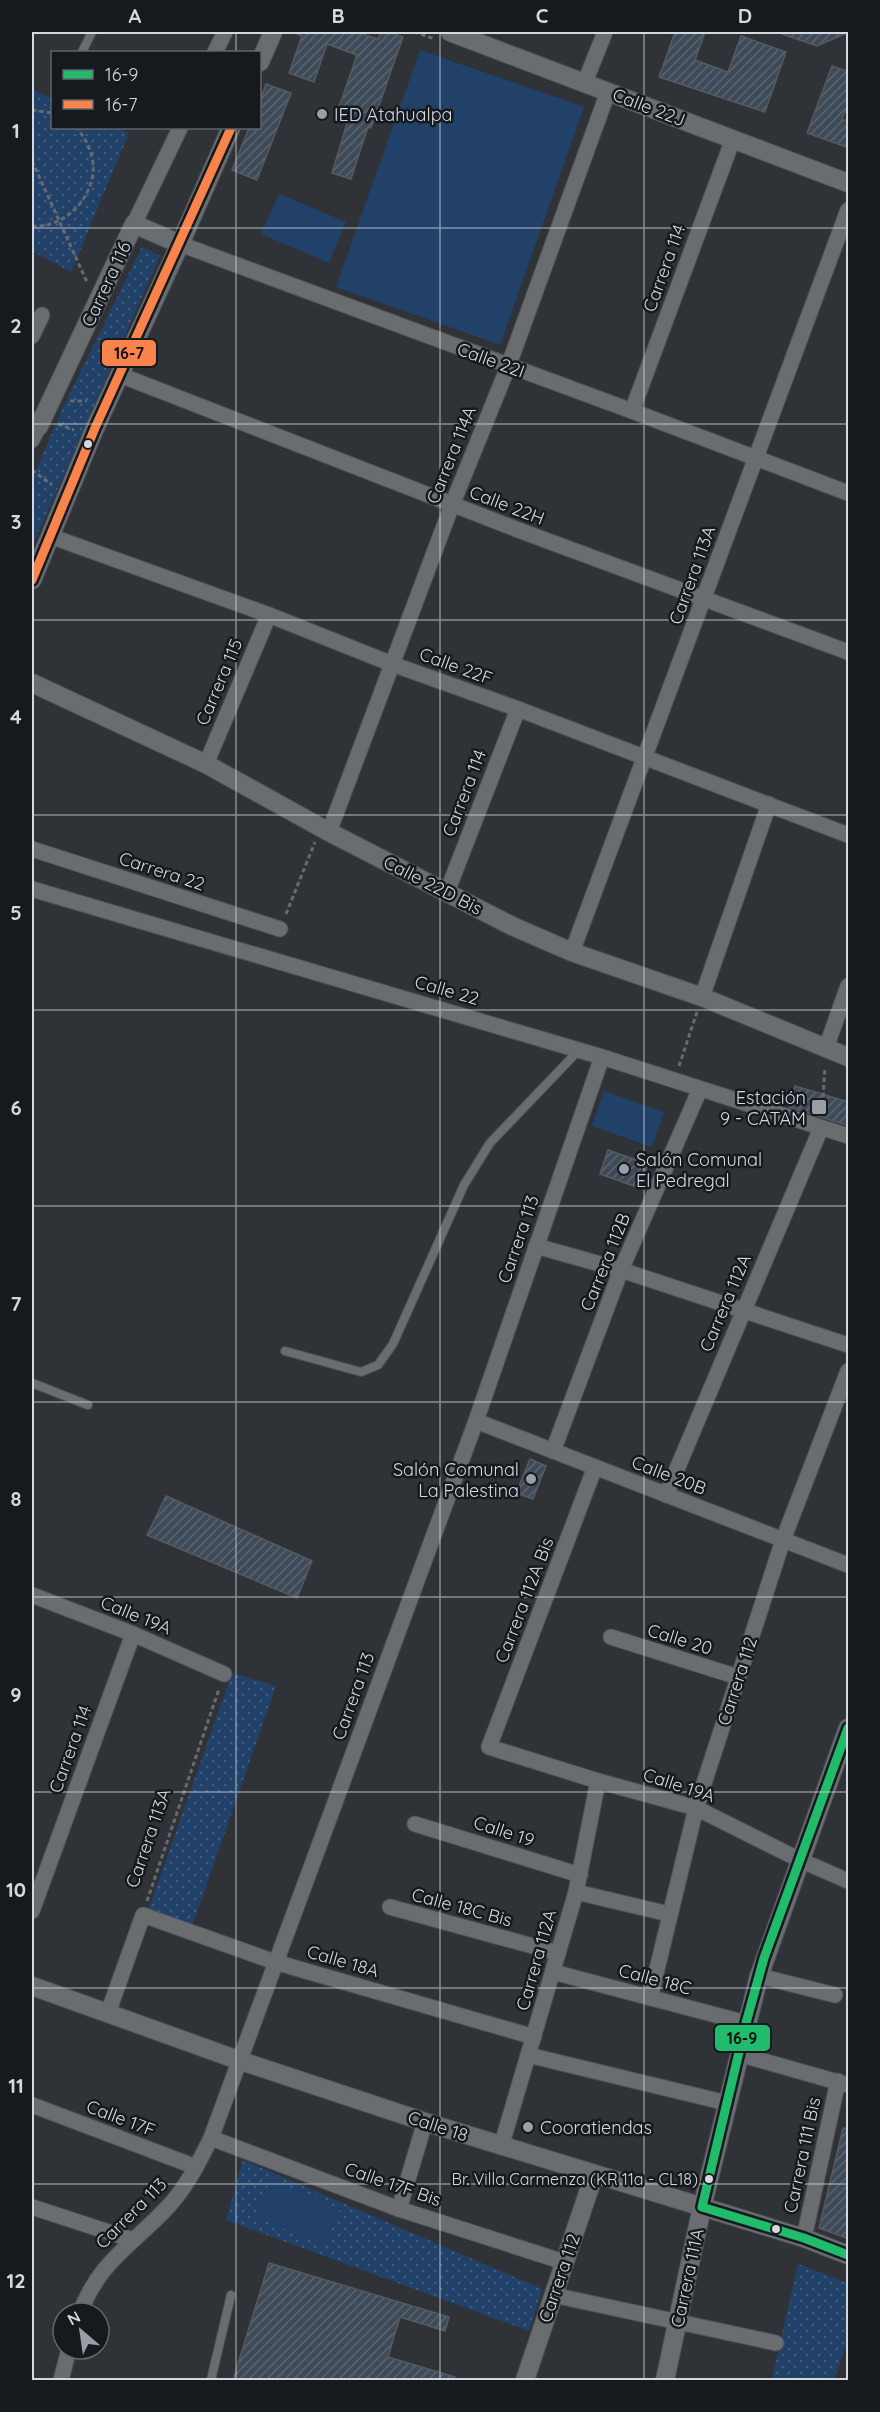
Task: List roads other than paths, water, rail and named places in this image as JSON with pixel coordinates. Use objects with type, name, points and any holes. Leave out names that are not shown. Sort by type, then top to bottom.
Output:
[{"type":"street","points":[[216,51],[225,32]]},
{"type":"street","points":[[261,60],[273,32]]},
{"type":"street","name":"Calle 22J","points":[[450,32],[849,183]]},
{"type":"street","points":[[585,82],[605,32]]},
{"type":"street","name":"Carrera 114A","points":[[325,830],[508,366],[608,92]]},
{"type":"street","name":"Carrera 116","points":[[39,421],[180,129]]},
{"type":"street","points":[[32,580],[92,437],[231,129]]},
{"type":"street","name":"Carrera 114","points":[[632,411],[733,139]]},
{"type":"street","name":"Carrera 113A","points":[[572,952],[849,210]]},
{"type":"street","name":"Calle 22I","points":[[134,224],[180,244],[849,493]]},
{"type":"street","points":[[32,336],[42,315]]},
{"type":"street","name":"Calle 22H","points":[[120,375],[452,505],[849,652]]},
{"type":"street","name":"Calle 22F","points":[[50,536],[268,615],[392,664],[518,709],[849,835]]},
{"type":"street","name":"Carrera 115","points":[[206,764],[268,615]]},
{"type":"street","name":"Calle 22D Bis","points":[[32,683],[206,764],[325,830],[512,926],[572,952],[702,996],[849,1057]]},
{"type":"street","name":"Carrera 114","points":[[447,892],[518,709]]},
{"type":"street","points":[[702,996],[769,804]]},
{"type":"street","name":"Carrera 22","points":[[32,849],[279,929]]},
{"type":"street","name":"Calle 22","points":[[32,889],[603,1057],[849,1136]]},
{"type":"street","points":[[826,1048],[849,986]]},
{"type":"street","name":"Carrera 113","points":[[85,2301],[94,2282],[108,2263],[165,2211],[182,2190],[211,2138],[476,1421],[603,1057]]},
{"type":"street","name":"Carrera 112B","points":[[553,1451],[621,1270],[700,1089]]},
{"type":"street","name":"Carrera 112A","points":[[666,1495],[821,1128]]},
{"type":"street","points":[[536,1246],[621,1270],[849,1345]]},
{"type":"street","name":"Carrera 112","points":[[650,1998],[696,1808],[783,1540],[849,1371]]},
{"type":"street","name":"Calle 20B","points":[[476,1421],[849,1565]]},
{"type":"street","name":"Carrera 112A Bis","points":[[489,1747],[595,1467]]},
{"type":"street","name":"Calle 19A","points":[[32,1595],[133,1634],[224,1674]]},
{"type":"street","name":"Carrera 114","points":[[32,1911],[133,1634]]},
{"type":"street","name":"Calle 20","points":[[611,1637],[738,1677]]},
{"type":"street","name":"Carrera 111A","points":[[665,2380],[702,2207],[759,1976],[849,1728]]},
{"type":"street","name":"Calle 19A","points":[[489,1747],[598,1781],[696,1808],[800,1860],[849,1881]]},
{"type":"street","name":"Carrera 112A","points":[[501,2147],[576,1892],[598,1781]]},
{"type":"street","name":"Calle 19","points":[[415,1824],[580,1875]]},
{"type":"street","points":[[576,1892],[669,1914]]},
{"type":"street","name":"Calle 18C Bis","points":[[390,1907],[558,1953]]},
{"type":"street","name":"Carrera 113A","points":[[108,2013],[143,1915]]},
{"type":"street","name":"Calle 18A","points":[[143,1915],[275,1962],[534,2037]]},
{"type":"street","name":"Calle 18C","points":[[553,1972],[746,2023]]},
{"type":"street","points":[[759,1976],[835,1995]]},
{"type":"street","name":"Calle 18","points":[[32,1986],[241,2061],[425,2122],[804,2238],[849,2255]]},
{"type":"street","points":[[739,2054],[843,2083]]},
{"type":"street","points":[[528,2055],[727,2103]]},
{"type":"street","name":"Carrera 111 Bis","points":[[804,2238],[843,2083]]},
{"type":"street","name":"Calle 17F","points":[[32,2105],[196,2167]]},
{"type":"street","points":[[399,2209],[425,2122]]},
{"type":"street","name":"Calle 17F Bis","points":[[211,2138],[399,2209],[564,2262]]},
{"type":"street","name":"Carrera 112","points":[[527,2380],[594,2175]]},
{"type":"street","points":[[32,2207],[133,2240]]},
{"type":"street","points":[[553,2295],[776,2343]]},
{"type":"street","points":[[61,2380],[66,2361]]},
{"type":"lane","points":[[82,51],[92,32]]},
{"type":"lane","points":[[285,1352],[361,1372],[378,1365],[393,1344],[464,1185],[490,1143],[579,1050]]},
{"type":"lane","points":[[32,1383],[88,1405]]},
{"type":"lane","points":[[211,2380],[231,2295]]},
{"type":"place","name":"IED Atahualpa","points":[[322,114]]},
{"type":"place","name":"Estación 9 - CATAM","points":[[819,1107]]},
{"type":"place","name":"Salón Comunal El Pedregal","points":[[624,1169]]},
{"type":"place","name":"Salón Comunal La Palestina","points":[[531,1479]]},
{"type":"place","name":"Cooratiendas","points":[[528,2127]]},
{"type":"place","name":"Br. Villa Carmenza (KR 11a - CL18)","points":[[709,2179]]}]
